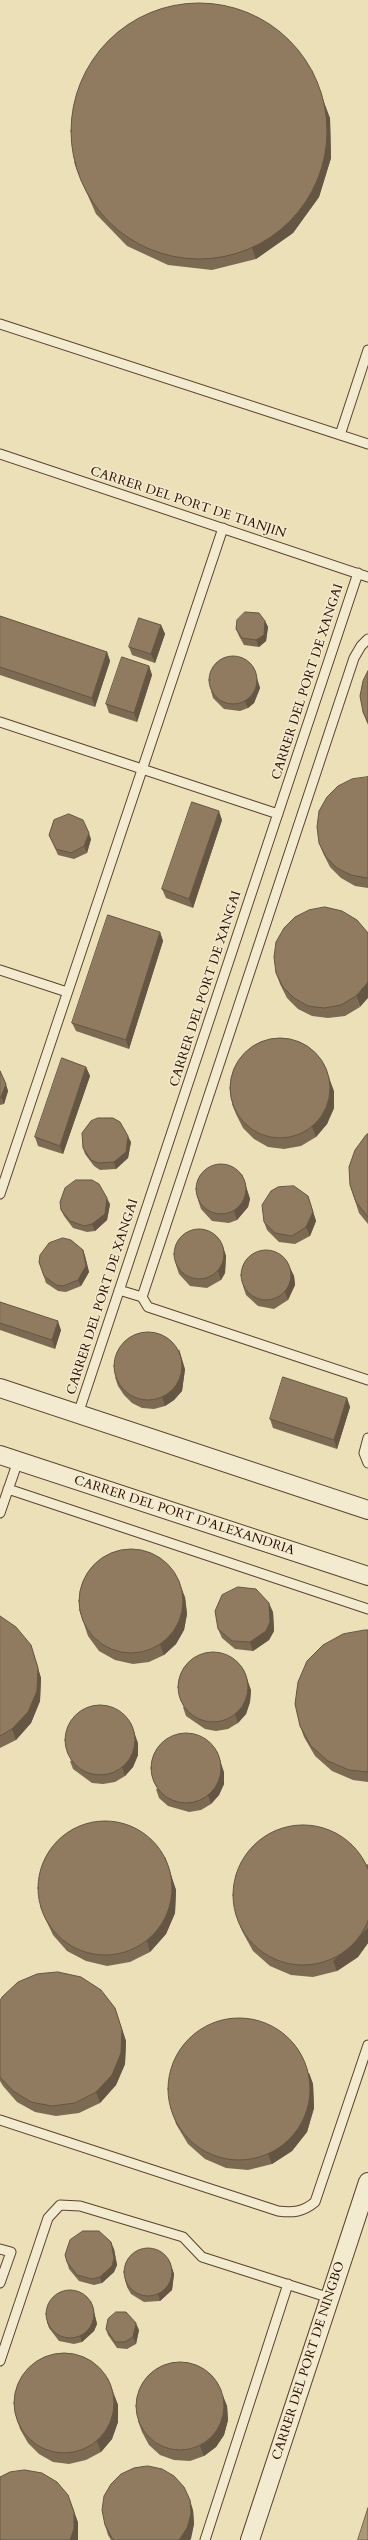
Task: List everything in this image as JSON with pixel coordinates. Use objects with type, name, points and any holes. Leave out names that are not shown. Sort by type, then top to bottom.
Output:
[{"type":"street","points":[[0,1388],[368,1510]]},
{"type":"street","name":"CARRER DEL PORT D'ALEXANDRIA","points":[[0,1455],[368,1576]]},
{"type":"street","name":"CARRER DEL PORT DE NINGBO","points":[[250,2540],[368,2182]]},
{"type":"lane","points":[[0,324],[368,444]]},
{"type":"lane","points":[[340,435],[368,350]]},
{"type":"lane","name":"CARRER DEL PORT DE TIANJIN","points":[[0,454],[368,577]]},
{"type":"lane","points":[[0,1194],[222,528]]},
{"type":"lane","name":"CARRER DEL PORT DE XANGAI","points":[[78,1414],[358,573]]},
{"type":"lane","points":[[142,1297],[354,658],[361,646],[368,639]]},
{"type":"lane","points":[[0,722],[278,814]]},
{"type":"lane","points":[[0,970],[68,992]]},
{"type":"lane","points":[[119,1290],[142,1297],[148,1307],[368,1380]]},
{"type":"lane","points":[[368,1438],[364,1453],[368,1463]]},
{"type":"lane","points":[[0,1513],[18,1461]]},
{"type":"lane","points":[[8,1489],[368,1609]]},
{"type":"lane","points":[[0,2120],[278,2211],[293,2213],[306,2209],[315,2202],[368,2045]]},
{"type":"lane","points":[[0,2361],[48,2218],[60,2205],[80,2206],[183,2237],[202,2257],[330,2298]]},
{"type":"lane","points":[[0,2248],[10,2252],[0,2283]]},
{"type":"lane","points":[[205,2540],[288,2284]]},
{"type":"shaded area","points":[[368,2508],[368,2540],[358,2540]]},
{"type":"building","points":[[199,3],[236,9],[259,18],[280,32],[298,50],[312,71],[317,82],[324,106],[327,131],[321,168],[312,191],[298,212],[280,230],[259,244],[248,249],[224,256],[199,259],[162,253],[139,244],[118,230],[100,212],[86,191],[81,180],[74,156],[71,131],[77,94],[86,71],[100,50],[118,32],[139,18],[150,13],[174,6]]},
{"type":"building","points":[[245,612],[259,613],[265,621],[264,635],[256,640],[242,638],[236,629],[237,620]]},
{"type":"building","points":[[0,616],[107,652],[92,698],[0,667]]},
{"type":"building","points":[[139,618],[161,625],[151,654],[129,647]]},
{"type":"building","points":[[233,656],[242,658],[250,663],[255,671],[257,680],[255,689],[250,697],[242,702],[233,704],[224,702],[216,697],[211,689],[209,680],[211,671],[216,663],[224,658]]},
{"type":"building","points":[[122,657],[149,666],[134,713],[106,704]]},
{"type":"building","points":[[368,671],[368,723],[363,712],[360,696],[363,681]]},
{"type":"building","points":[[368,777],[367,878],[351,875],[337,868],[326,857],[319,843],[317,827],[319,811],[327,797],[338,786],[352,779]]},
{"type":"building","points":[[192,802],[219,811],[189,899],[162,889]]},
{"type":"building","points":[[69,814],[83,820],[89,833],[84,846],[71,853],[56,849],[49,835],[54,820]]},
{"type":"building","points":[[325,907],[342,911],[357,920],[368,933],[368,982],[356,996],[341,1005],[324,1008],[308,1006],[294,998],[283,987],[276,973],[274,957],[276,942],[284,928],[295,917],[309,910]]},
{"type":"building","points":[[108,915],[160,932],[126,1040],[72,1023]]},
{"type":"building","points":[[280,1038],[299,1042],[315,1053],[326,1069],[330,1088],[326,1107],[315,1123],[299,1134],[280,1138],[261,1134],[245,1123],[234,1107],[230,1088],[234,1069],[245,1053],[261,1042]]},
{"type":"building","points":[[62,1058],[86,1067],[60,1146],[35,1137]]},
{"type":"building","points":[[0,1071],[6,1084],[0,1098]]},
{"type":"building","points":[[98,1118],[113,1118],[120,1122],[128,1136],[126,1152],[114,1162],[98,1163],[91,1160],[83,1148],[82,1133],[91,1121]]},
{"type":"building","points":[[368,1134],[368,1217],[356,1202],[350,1185],[349,1167],[355,1150]]},
{"type":"building","points":[[221,1164],[235,1168],[242,1175],[246,1189],[242,1203],[235,1210],[221,1214],[207,1210],[200,1203],[196,1189],[200,1175],[207,1168]]},
{"type":"building","points":[[76,1180],[92,1180],[99,1184],[107,1198],[105,1214],[92,1224],[84,1226],[70,1221],[61,1210],[60,1202],[65,1188]]},
{"type":"building","points":[[294,1186],[308,1196],[313,1212],[306,1227],[292,1236],[275,1233],[264,1222],[262,1205],[271,1191],[278,1187]]},
{"type":"building","points":[[199,1229],[213,1233],[220,1240],[224,1254],[220,1268],[213,1275],[199,1279],[185,1275],[178,1268],[174,1254],[178,1240],[185,1233]]},
{"type":"building","points":[[63,1238],[71,1240],[83,1250],[86,1266],[78,1280],[63,1286],[56,1285],[44,1276],[39,1262],[40,1255],[49,1243]]},
{"type":"building","points":[[266,1250],[275,1252],[286,1261],[291,1275],[289,1284],[280,1295],[266,1300],[257,1298],[246,1289],[241,1275],[243,1266],[252,1255]]},
{"type":"building","points":[[0,1302],[58,1321],[52,1340],[0,1323]]},
{"type":"building","points":[[148,1332],[161,1335],[172,1342],[179,1353],[182,1366],[179,1379],[172,1390],[161,1397],[148,1400],[135,1397],[124,1390],[117,1379],[114,1366],[117,1353],[124,1342],[135,1335]]},
{"type":"building","points":[[283,1377],[347,1398],[334,1440],[270,1419]]},
{"type":"building","points":[[131,1549],[151,1553],[168,1564],[179,1581],[183,1601],[179,1621],[168,1638],[151,1649],[131,1653],[111,1649],[94,1638],[83,1621],[79,1601],[83,1581],[94,1564],[111,1553]]},
{"type":"building","points":[[238,1587],[256,1589],[269,1603],[270,1622],[266,1631],[250,1642],[232,1641],[218,1629],[215,1611],[222,1595]]},
{"type":"building","points":[[0,1616],[16,1627],[31,1645],[38,1668],[37,1691],[28,1712],[12,1729],[0,1736]]},
{"type":"building","points":[[368,1630],[368,1772],[349,1770],[328,1761],[311,1746],[300,1726],[295,1704],[298,1682],[307,1661],[323,1645],[343,1634]]},
{"type":"building","points":[[213,1652],[226,1655],[238,1662],[245,1674],[248,1687],[245,1700],[238,1712],[226,1719],[213,1722],[200,1719],[188,1712],[181,1700],[178,1687],[181,1674],[188,1662],[200,1655]]},
{"type":"building","points":[[100,1705],[113,1708],[125,1715],[132,1727],[135,1740],[132,1753],[125,1765],[113,1772],[100,1775],[87,1772],[75,1765],[68,1753],[65,1740],[68,1727],[75,1715],[87,1708]]},
{"type":"building","points":[[186,1733],[199,1736],[211,1743],[218,1755],[221,1768],[218,1781],[211,1793],[199,1800],[186,1803],[173,1800],[161,1793],[154,1781],[151,1768],[154,1755],[161,1743],[173,1736]]},
{"type":"building","points":[[105,1821],[131,1826],[147,1836],[157,1846],[167,1862],[172,1888],[167,1914],[157,1930],[147,1940],[131,1950],[105,1955],[79,1950],[63,1940],[53,1930],[43,1914],[38,1888],[43,1862],[53,1846],[63,1836],[79,1826]]},
{"type":"building","points":[[310,1825],[336,1833],[357,1851],[368,1868],[372,1881],[372,1909],[368,1922],[361,1934],[347,1949],[330,1960],[317,1964],[296,1965],[270,1957],[249,1939],[238,1922],[234,1909],[233,1888],[241,1862],[259,1841],[276,1830],[289,1826]]},
{"type":"building","points":[[58,1972],[81,1977],[101,1990],[115,2008],[122,2030],[121,2053],[112,2075],[96,2092],[75,2103],[52,2106],[31,2102],[13,2091],[0,2077],[0,2001],[2,1997],[18,1982],[37,1974]]},
{"type":"building","points":[[239,2018],[260,2021],[284,2034],[294,2044],[307,2068],[310,2089],[307,2110],[294,2134],[284,2144],[260,2157],[239,2160],[218,2157],[194,2144],[184,2134],[171,2110],[168,2089],[171,2068],[184,2044],[194,2034],[218,2021]]},
{"type":"building","points":[[83,2231],[99,2231],[111,2242],[114,2258],[112,2266],[100,2277],[92,2279],[77,2275],[67,2262],[65,2255],[70,2240]]},
{"type":"building","points":[[148,2248],[157,2250],[165,2255],[170,2263],[172,2272],[170,2281],[165,2289],[157,2294],[148,2296],[139,2294],[131,2289],[126,2281],[124,2272],[126,2263],[131,2255],[139,2250]]},
{"type":"building","points":[[70,2290],[79,2292],[87,2297],[92,2305],[94,2314],[92,2323],[87,2331],[79,2336],[70,2338],[61,2336],[53,2331],[48,2323],[46,2314],[48,2305],[53,2297],[61,2292]]},
{"type":"building","points":[[116,2312],[126,2312],[136,2323],[133,2337],[125,2342],[115,2342],[106,2329],[108,2319]]},
{"type":"building","points":[[64,2353],[83,2357],[99,2368],[110,2384],[114,2403],[110,2422],[99,2438],[83,2449],[64,2453],[45,2449],[29,2438],[18,2422],[14,2403],[18,2384],[29,2368],[45,2357]]},
{"type":"building","points":[[180,2362],[197,2365],[211,2375],[221,2389],[224,2406],[221,2423],[211,2437],[197,2447],[180,2450],[163,2447],[149,2437],[139,2423],[136,2406],[139,2389],[149,2375],[163,2365]]},
{"type":"building","points":[[148,2466],[162,2469],[174,2476],[184,2487],[190,2500],[191,2514],[187,2528],[179,2540],[114,2540],[105,2525],[102,2510],[104,2496],[111,2484],[121,2474],[134,2468]]},
{"type":"building","points":[[25,2470],[42,2473],[57,2482],[68,2495],[74,2512],[74,2529],[70,2540],[0,2540],[0,2477],[10,2472]]}]
